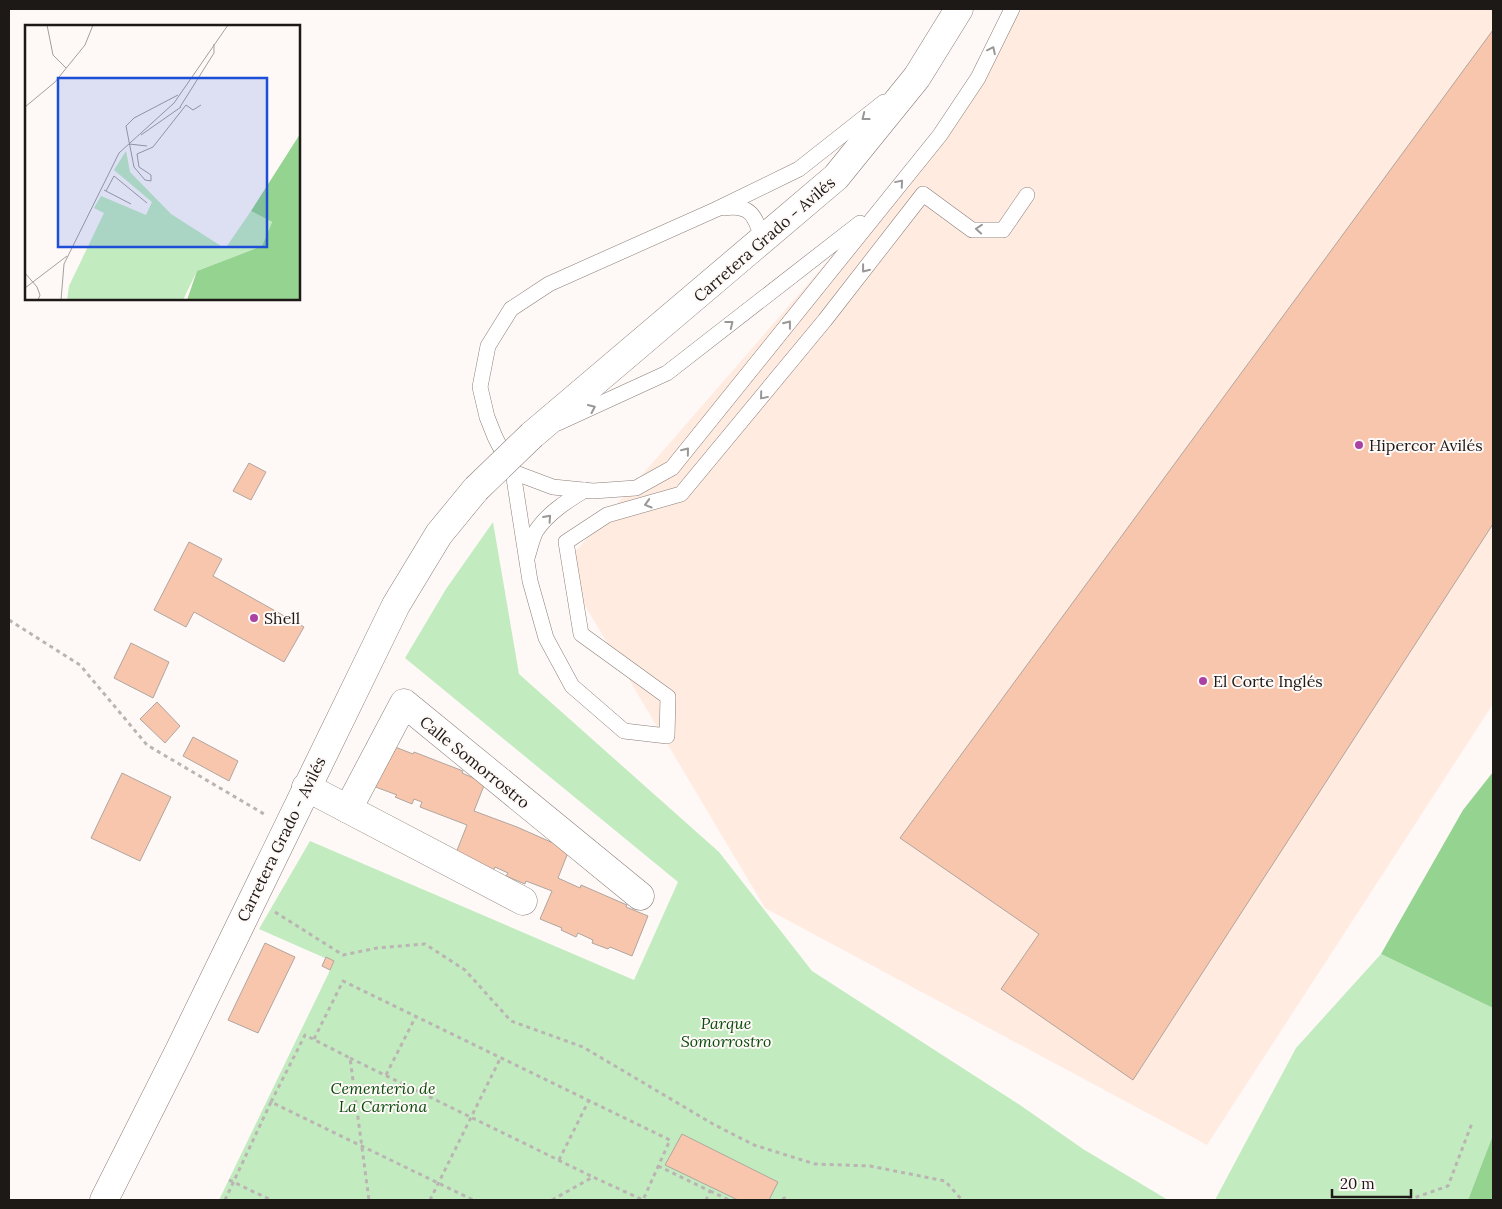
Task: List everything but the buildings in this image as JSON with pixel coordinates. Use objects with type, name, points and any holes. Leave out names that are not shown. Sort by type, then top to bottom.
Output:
[{"type":"main road","name":"Carretera Grado - Avilés","points":[[104,1200],[179,1051],[396,605],[439,534],[476,489],[532,436],[836,177],[917,77],[959,9]]},
{"type":"main road","name":"Calle Somorrostro","points":[[348,809],[404,703],[640,896]]},
{"type":"main road","points":[[306,787],[522,901]]},
{"type":"lane","points":[[513,472],[553,487],[585,490],[636,488],[672,468],[940,135],[978,78],[1012,9]]},
{"type":"lane","points":[[917,77],[799,169],[718,209],[549,284],[511,309],[488,346],[480,387],[494,437],[513,472],[530,581],[546,638],[572,686],[624,731],[667,736],[668,697],[581,634],[566,542],[607,515],[681,494],[825,320],[923,194],[972,230],[1003,230],[1027,195]]},
{"type":"lane","points":[[718,209],[738,206],[754,216],[763,240]]},
{"type":"lane","points":[[532,436],[667,373],[881,207]]},
{"type":"lane","points":[[526,559],[536,532],[546,520],[564,502],[585,490]]},
{"type":"path","points":[[9,620],[80,665],[147,745],[287,828]]},
{"type":"path","points":[[253,898],[344,955],[377,948],[425,944],[465,970],[511,1021],[583,1047],[713,1124],[754,1145],[815,1164],[870,1166],[945,1181],[962,1200]]},
{"type":"path","points":[[226,1200],[271,1102],[305,1035],[643,1200],[670,1140],[344,981],[314,1039]]},
{"type":"path","points":[[386,1075],[416,1016]]},
{"type":"path","points":[[430,1200],[501,1057]]},
{"type":"path","points":[[350,1058],[370,1200]]},
{"type":"path","points":[[559,1160],[589,1100]]},
{"type":"path","points":[[271,1102],[473,1200]]},
{"type":"path","points":[[1408,1200],[1448,1186],[1472,1123]]},
{"type":"path","points":[[658,1166],[729,1200]]},
{"type":"path","points":[[552,1200],[593,1176]]},
{"type":"path","points":[[229,1180],[271,1200]]},
{"type":"path","points":[[706,1200],[710,1191]]},
{"type":"path","points":[[783,1200],[784,1198],[790,1200]]},
{"type":"shaded area","points":[[1021,9],[1493,9],[1493,704],[1207,1145],[765,908],[562,567],[978,88]]},
{"type":"green space","name":"Parque Somorrostro","points":[[493,522],[519,674],[719,852],[812,971],[1020,1105],[1083,1149],[1168,1200],[219,1200],[334,962],[259,929],[310,841],[634,980],[678,882],[405,658],[446,589]]},
{"type":"green space","points":[[1493,772],[1493,1008],[1381,954],[1463,810]]},
{"type":"green space","points":[[1381,954],[1493,1008],[1493,1135],[1468,1200],[1215,1200],[1296,1048]]},
{"type":"green space","points":[[1493,1135],[1493,1200],[1468,1200]]},
{"type":"place","name":"Hipercor Avilés","points":[[1359,445]]},
{"type":"place","name":"Shell","points":[[254,618]]},
{"type":"place","name":"El Corte Inglés","points":[[1203,681]]},
{"type":"park label","name":"Cementerio de La Carriona","points":[[383,1097]]}]
